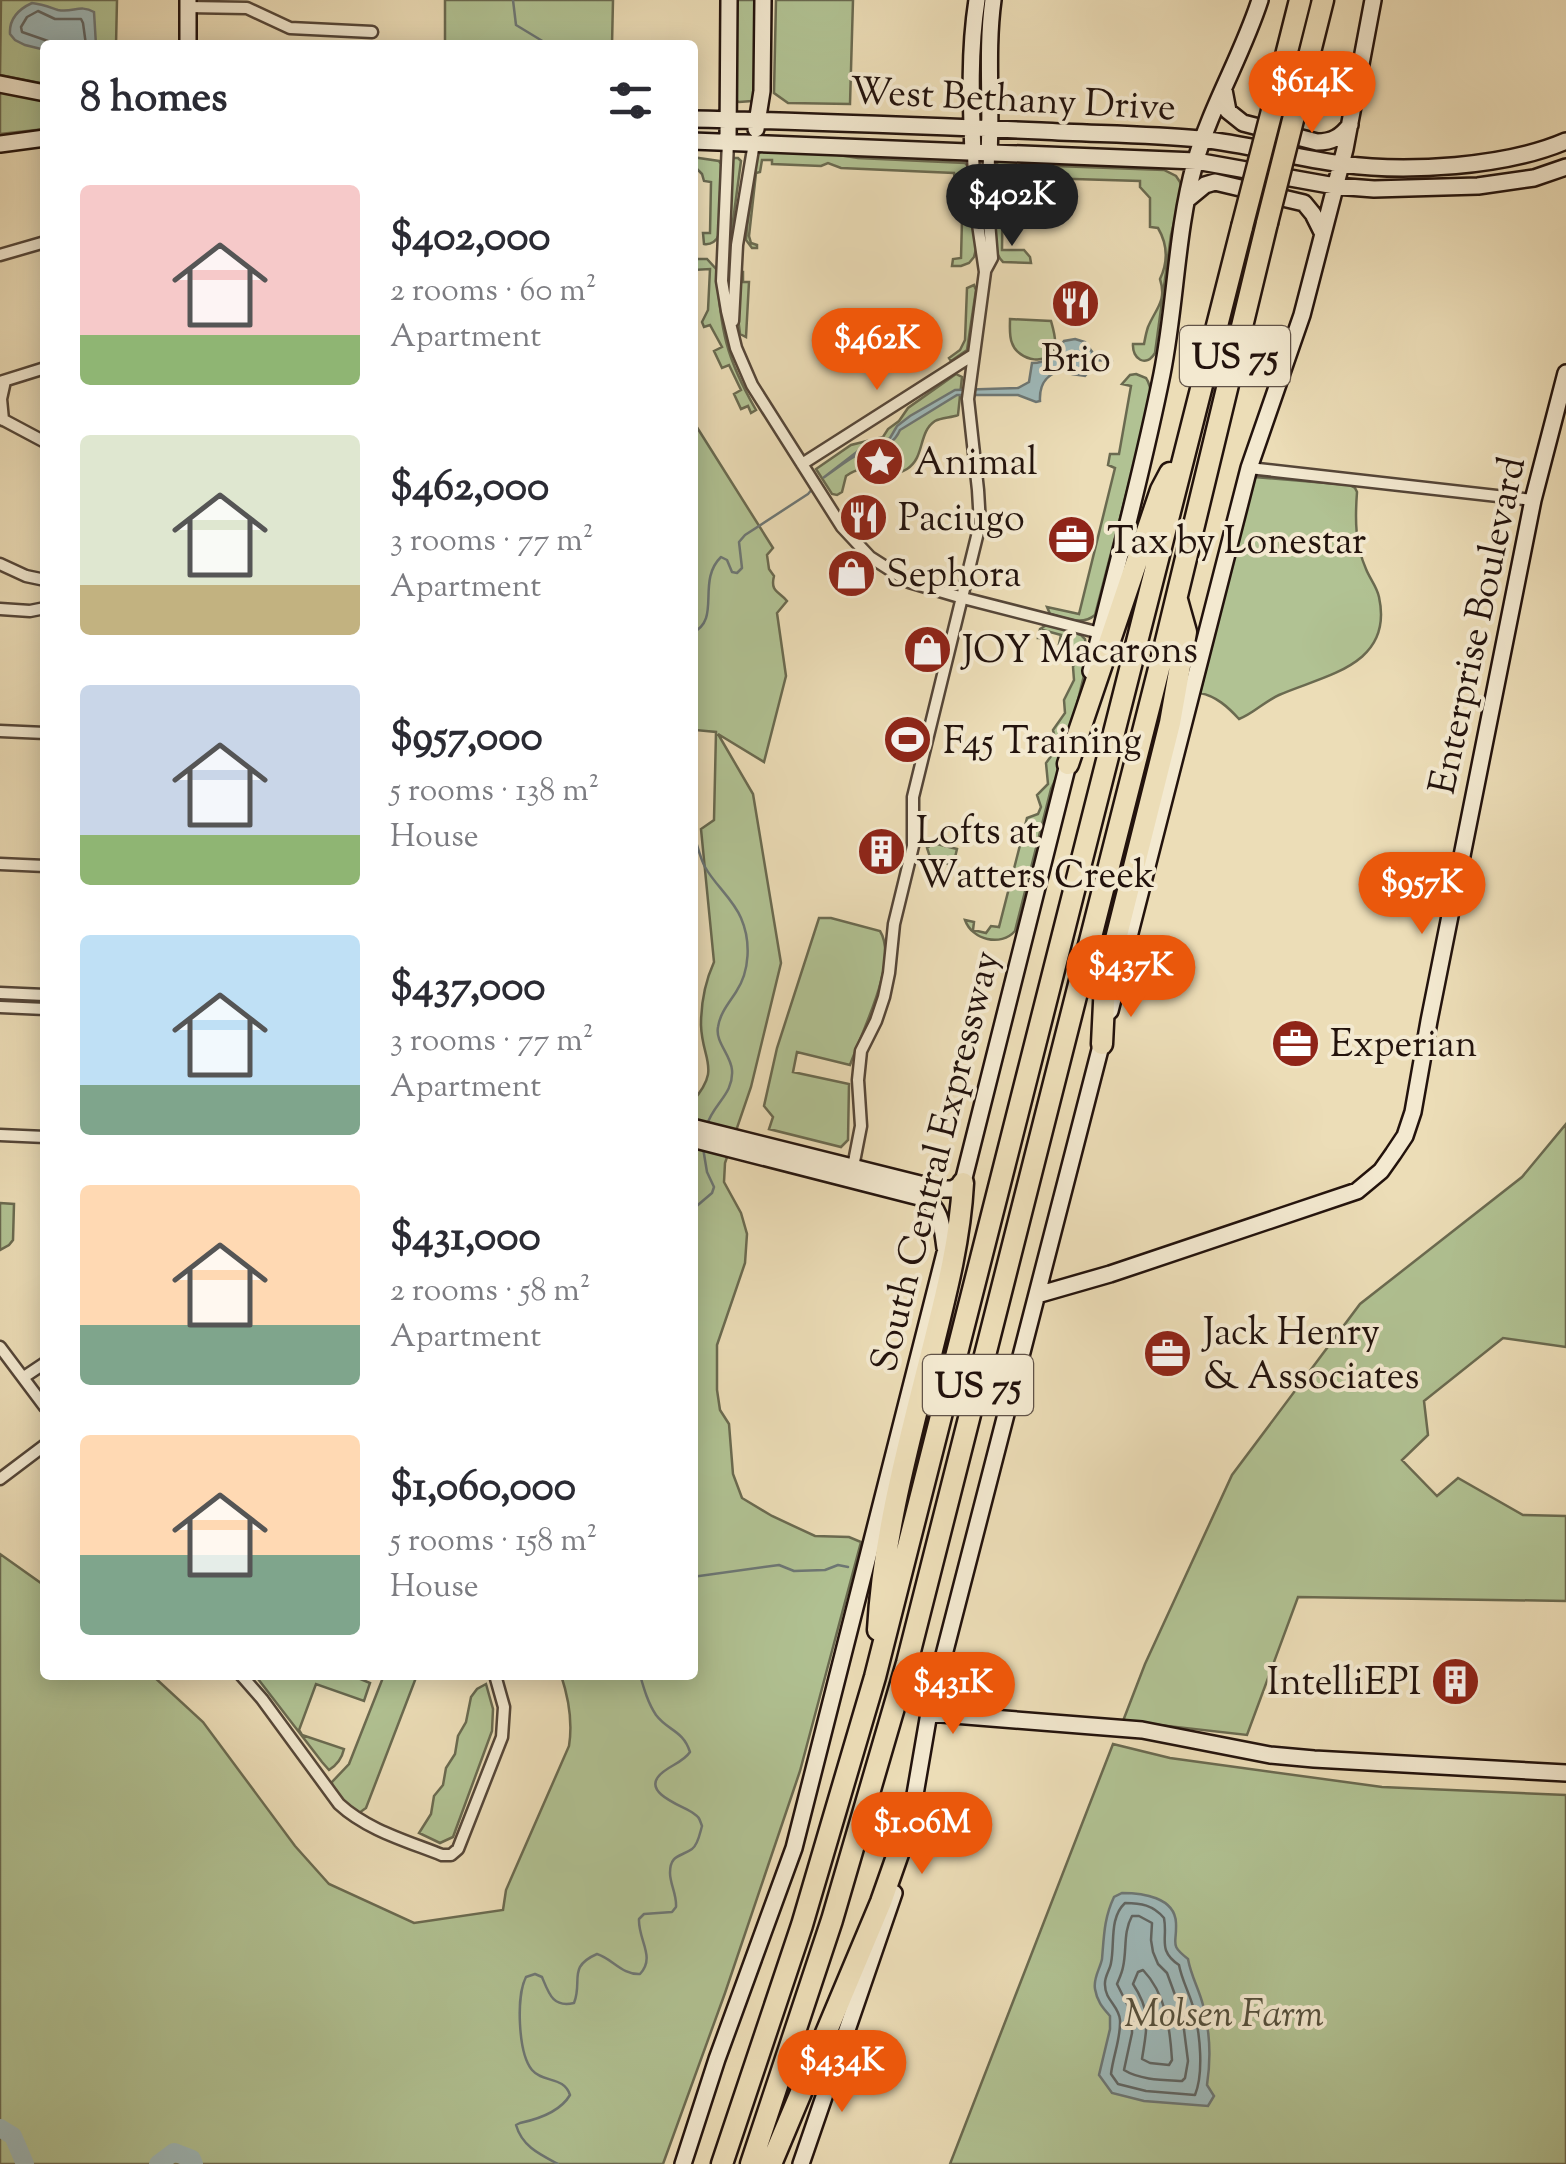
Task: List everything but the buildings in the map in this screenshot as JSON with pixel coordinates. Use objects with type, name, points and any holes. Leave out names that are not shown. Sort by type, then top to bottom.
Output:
[{"type":"highway","name":"US 75","points":[[722,2164],[802,1925],[875,1677],[1300,0]]},
{"type":"highway","name":"US 75","points":[[751,2164],[832,1920],[903,1680],[1323,0]]},
{"type":"highway","points":[[1068,764],[1162,490],[1191,431]]},
{"type":"highway","points":[[1102,1044],[1105,983],[1170,723],[1186,632],[1176,598]]},
{"type":"highway","points":[[875,1677],[880,1585],[894,1504],[954,1260],[963,1183]]},
{"type":"highway","points":[[770,2164],[908,1834]]},
{"type":"main road","points":[[728,0],[728,142]]},
{"type":"main road","points":[[754,143],[762,91],[764,0]]},
{"type":"main road","points":[[1260,0],[1223,86],[1228,111],[1243,123],[1317,142],[1342,135],[1351,124]]},
{"type":"main road","points":[[801,2164],[884,1923],[908,1834],[930,1712],[1249,468],[1302,315],[1328,216],[1351,124],[1373,0]]},
{"type":"main road","points":[[188,3],[188,40]]},
{"type":"main road","points":[[981,153],[972,127],[970,82],[984,8]]},
{"type":"main road","points":[[981,153],[990,129],[984,8]]},
{"type":"main road","points":[[0,84],[40,91]]},
{"type":"main road","name":"South Central Expressway","points":[[683,2164],[794,1848],[1135,494],[1162,374],[1186,201],[1223,86]]},
{"type":"main road","name":"West Bethany Drive","points":[[698,118],[972,127],[1203,140],[1341,164],[1384,166],[1502,160],[1561,143]]},
{"type":"main road","points":[[0,144],[40,139]]},
{"type":"main road","name":"West Bethany Drive","points":[[698,141],[1196,161],[1335,186],[1374,189],[1478,186],[1565,172]]},
{"type":"main road","points":[[1561,143],[1565,172]]},
{"type":"main road","points":[[1186,201],[1205,185],[1227,184],[1304,204],[1314,214],[1323,234]]},
{"type":"main road","points":[[1328,216],[1347,197],[1374,189]]},
{"type":"main road","name":"Enterprise Boulevard","points":[[1037,1295],[1357,1191],[1380,1171],[1406,1136],[1533,500],[1566,373]]},
{"type":"main road","points":[[698,1130],[852,1173],[940,1188],[952,1189],[963,1183]]},
{"type":"main road","points":[[698,1139],[762,1150]]},
{"type":"main road","points":[[852,1173],[936,1206],[945,1250]]},
{"type":"main road","points":[[930,1712],[1142,1730],[1270,1755],[1566,1773]]},
{"type":"street","points":[[188,3],[247,8],[290,28],[372,32]]},
{"type":"street","points":[[728,142],[722,280],[732,332],[752,385],[820,496],[857,545],[909,582],[1100,633]]},
{"type":"street","points":[[732,332],[736,245],[754,143]]},
{"type":"street","points":[[852,1173],[861,1126],[861,1051],[884,997],[894,924],[913,846],[913,796],[980,519],[968,400],[985,272],[975,204],[981,153]]},
{"type":"street","points":[[0,255],[40,243]]},
{"type":"street","points":[[802,464],[973,356]]},
{"type":"street","points":[[40,370],[3,381],[1,399],[2,419],[40,439]]},
{"type":"street","points":[[1249,468],[1533,500]]},
{"type":"street","points":[[0,564],[40,579]]},
{"type":"street","points":[[0,610],[40,609]]},
{"type":"street","points":[[0,731],[40,733]]},
{"type":"street","points":[[0,864],[40,866]]},
{"type":"street","points":[[0,993],[40,995]]},
{"type":"street","points":[[0,1007],[40,1009]]},
{"type":"street","points":[[0,1135],[40,1136]]},
{"type":"street","points":[[0,1346],[40,1400]]},
{"type":"street","points":[[24,1377],[40,1366]]},
{"type":"street","points":[[0,1479],[40,1450]]},
{"type":"street","points":[[245,1680],[348,1813],[442,1856],[458,1850],[502,1737],[504,1707],[496,1680]]},
{"type":"green space","points":[[1,0],[117,0],[116,40],[40,40],[40,83],[0,75]]},
{"type":"green space","points":[[445,0],[613,0],[612,40],[445,40]]},
{"type":"green space","points":[[732,0],[758,0],[756,86],[752,101],[734,100]]},
{"type":"green space","points":[[776,0],[853,0],[850,104],[788,103],[774,93]]},
{"type":"green space","points":[[0,91],[40,99],[40,130],[0,134]]},
{"type":"green space","points":[[763,150],[965,163],[971,170],[974,257],[969,263],[952,266],[953,259],[961,258],[963,183],[955,182],[954,173],[841,168],[828,163],[772,164],[772,160],[762,160],[760,172],[756,173],[749,236],[757,248],[752,248],[746,240],[747,227],[755,164]]},
{"type":"green space","points":[[698,158],[721,164],[719,234],[709,244],[704,244],[703,233],[710,233],[711,182],[704,181]]},
{"type":"green space","points":[[732,158],[741,161],[731,236],[727,236]]},
{"type":"green space","points":[[1000,160],[1164,170],[1176,176],[1182,189],[1171,235],[1155,353],[1151,358],[1140,360],[1133,344],[1144,344],[1160,304],[1166,254],[1158,228],[1150,227],[1150,198],[1140,187],[1140,181],[1041,178],[1038,184],[1011,181],[1011,174],[1003,174],[1002,250],[1024,250],[1031,263],[1003,262],[994,243],[991,216],[995,165]]},
{"type":"green space","points":[[698,259],[707,259],[717,270],[726,343],[756,410],[751,413],[748,406],[741,409],[734,394],[741,390],[729,365],[722,368],[714,351],[722,347],[710,325],[704,327],[702,322],[708,310],[710,269],[698,270]]},
{"type":"green space","points":[[739,272],[743,272],[743,282],[749,282],[746,337],[740,334],[737,310]]},
{"type":"green space","points":[[974,285],[967,350],[951,361],[949,358],[965,340],[967,288]]},
{"type":"green space","points":[[1010,319],[1051,321],[1055,342],[1052,352],[1041,359],[1021,354],[1011,340]]},
{"type":"green space","points":[[956,374],[962,377],[958,415],[930,426],[913,464],[891,474],[854,471],[846,476],[842,492],[832,494],[816,469],[851,445],[883,437],[908,408]]},
{"type":"green space","points":[[1136,374],[1146,378],[1150,386],[1150,409],[1095,615],[1079,621],[1050,614],[1047,607],[1079,614],[1115,468],[1108,465],[1110,454],[1119,454],[1131,386],[1122,384]]},
{"type":"green space","points":[[698,429],[773,548],[767,555],[773,585],[787,601],[777,613],[786,676],[764,762],[718,734],[753,794],[781,963],[751,1087],[725,1163],[724,1182],[741,1213],[747,1234],[745,1263],[717,1345],[717,1390],[720,1410],[729,1424],[733,1474],[742,1498],[815,1536],[849,1537],[861,1542],[800,1771],[663,2164],[0,2164],[0,1554],[40,1582],[40,1680],[157,1680],[203,1722],[295,1846],[329,1884],[414,1923],[503,1910],[506,1890],[569,1746],[570,1710],[562,1680],[698,1680],[698,1094],[708,1072],[701,1017],[714,962],[701,829],[714,820],[716,732],[698,730]]},
{"type":"green space","points":[[1254,477],[1355,488],[1358,541],[1362,560],[1378,593],[1381,620],[1376,639],[1352,664],[1279,695],[1239,719],[1221,703],[1200,693]]},
{"type":"green space","points":[[1048,624],[1081,635],[1088,659],[1015,931],[1002,939],[987,939],[974,932],[965,920],[974,922],[973,930],[986,933],[991,926],[999,927],[1027,818],[1038,814],[1041,807],[1037,795],[1048,784],[1046,763],[1057,748],[1053,730],[1065,713],[1064,700],[1074,680],[1077,655],[1073,647],[1059,644],[1061,635],[1043,630],[1038,638],[1040,629]]},
{"type":"green space","points":[[933,843],[957,849],[953,866],[930,857],[927,848]]},
{"type":"green space","points":[[819,918],[880,931],[885,944],[882,978],[850,1065],[797,1052],[793,1072],[849,1084],[848,1140],[841,1147],[769,1129],[773,1117],[764,1106],[777,1048]]},
{"type":"green space","points":[[1566,1124],[1566,1347],[1503,1338],[1424,1401],[1428,1435],[1402,1460],[1437,1496],[1458,1478],[1523,1515],[1566,1516],[1566,1601],[1298,1597],[1247,1735],[1123,1721],[1232,1475],[1360,1304],[1522,1177]]},
{"type":"green space","points":[[0,1203],[14,1204],[13,1240],[0,1250]]},
{"type":"green space","points":[[259,1680],[370,1683],[364,1701],[316,1684],[299,1730],[302,1735],[344,1749],[329,1770]]},
{"type":"green space","points":[[382,1680],[415,1680],[366,1808],[359,1813],[353,1812],[332,1790],[332,1782],[349,1764]]},
{"type":"green space","points":[[486,1684],[493,1709],[492,1731],[453,1837],[440,1843],[419,1833],[431,1814],[434,1796],[443,1785],[446,1768],[455,1754],[471,1697]]},
{"type":"green space","name":"Molsen Farm","points":[[1113,1744],[1170,1758],[1382,1787],[1566,1795],[1566,2164],[950,2164]]},
{"type":"water","points":[[32,3],[58,10],[94,12],[96,40],[40,40],[40,49],[25,45],[10,34],[19,11]]},
{"type":"water","points":[[1064,341],[1085,342],[1093,353],[1092,368],[1085,376],[1066,370],[1050,376],[1041,389],[1040,401],[1018,395],[957,395],[900,430],[888,444],[859,454],[823,478],[862,448],[890,438],[910,416],[955,390],[1018,388],[1029,382],[1032,363],[1047,359]]},
{"type":"water","points":[[1122,1893],[1156,1898],[1174,1914],[1176,1947],[1188,1959],[1207,2025],[1207,2085],[1214,2096],[1208,2106],[1144,2101],[1112,2093],[1099,2075],[1110,2016],[1099,2000],[1095,1981],[1108,1912],[1114,1897]]},
{"type":"waterway","points":[[513,0],[516,25],[541,40]]},
{"type":"waterway","points":[[1093,360],[1112,361]]},
{"type":"waterway","points":[[698,629],[706,619],[710,577],[721,557],[737,573],[742,568],[739,542],[745,535],[814,487]]},
{"type":"waterway","points":[[698,847],[705,867],[741,918],[748,946],[744,975],[718,1027],[732,1078],[707,1125]]},
{"type":"waterway","points":[[698,1205],[714,1187],[703,1148]]},
{"type":"waterway","points":[[698,1576],[779,1565],[794,1571],[848,1567]]},
{"type":"waterway","points":[[558,2164],[527,2144],[516,2125],[548,2114],[570,2095],[563,2085],[537,2074],[527,2062],[520,2024],[526,1977],[542,1977],[553,1998],[567,2004],[574,2003],[579,1969],[597,1954],[628,1972],[640,1974],[646,1955],[639,1919],[644,1914],[672,1912],[676,1907],[670,1867],[677,1857],[694,1847],[702,1826],[697,1816],[657,1789],[655,1783],[661,1773],[690,1752],[683,1739],[656,1715],[642,1680]]},
{"type":"waterway","points":[[0,2128],[13,2136],[25,2164]]},
{"type":"waterway","points":[[158,2164],[174,2152],[192,2159],[194,2164]]},
{"type":"place","name":"Brio","points":[[1076,304]]},
{"type":"place","name":"Animal","points":[[879,461]]},
{"type":"place","name":"Paciugo","points":[[863,517]]},
{"type":"place","name":"Tax by Lonestar","points":[[1072,540]]},
{"type":"place","name":"Sephora","points":[[851,573]]},
{"type":"place","name":"JOY Macarons","points":[[927,649]]},
{"type":"place","name":"F45 Training","points":[[908,740]]},
{"type":"place","name":"Lofts at Watters Creek","points":[[881,852]]},
{"type":"place","name":"Experian","points":[[1295,1043]]},
{"type":"place","name":"Jack Henry & Associates","points":[[1168,1353]]},
{"type":"place","name":"IntelliEPI","points":[[1456,1681]]}]
